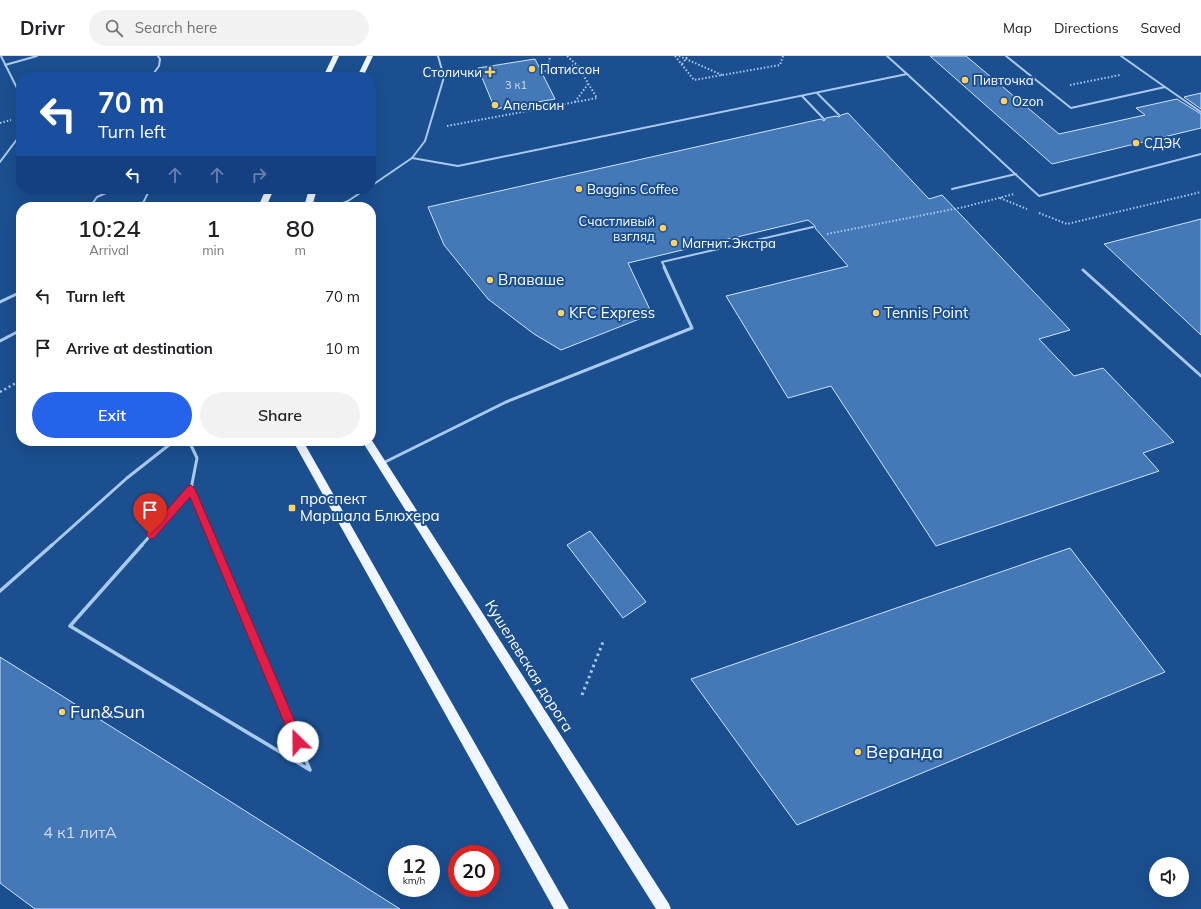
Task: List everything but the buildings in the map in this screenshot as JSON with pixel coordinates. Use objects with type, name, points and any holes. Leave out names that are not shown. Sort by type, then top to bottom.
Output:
[{"type":"main road","points":[[328,72],[336,56]]},
{"type":"main road","points":[[362,72],[370,56]]},
{"type":"main road","points":[[301,446],[562,909]]},
{"type":"main road","name":"Кушелевская дорога","points":[[370,446],[664,909]]},
{"type":"lane","points":[[1,56],[16,86]]},
{"type":"lane","points":[[6,65],[37,56]]},
{"type":"lane","points":[[155,72],[159,66],[160,59],[158,56]]},
{"type":"lane","points":[[376,183],[412,158],[425,140],[444,77],[438,56]]},
{"type":"lane","points":[[887,56],[1039,196],[1201,154]]},
{"type":"lane","points":[[1006,56],[1071,108],[1165,87]]},
{"type":"lane","points":[[1121,56],[1201,112]]},
{"type":"lane","points":[[412,158],[458,166],[907,74]]},
{"type":"lane","points":[[817,93],[839,115]]},
{"type":"lane","points":[[802,96],[824,118]]},
{"type":"lane","points":[[0,162],[16,141]]},
{"type":"lane","points":[[952,189],[1016,174]]},
{"type":"lane","points":[[94,202],[97,197],[104,194]]},
{"type":"lane","points":[[346,202],[358,194]]},
{"type":"lane","points":[[381,464],[506,402],[692,328],[662,262],[813,227]]},
{"type":"lane","points":[[1083,270],[1201,376]]},
{"type":"lane","points":[[0,302],[16,294]]},
{"type":"lane","points":[[0,341],[16,333]]},
{"type":"lane","points":[[0,591],[126,478],[168,446]]},
{"type":"lane","points":[[191,446],[197,458],[191,489],[70,626],[310,770],[191,489]]},
{"type":"path","points":[[548,70],[550,56]]},
{"type":"path","points":[[447,126],[597,98],[577,65],[567,56]]},
{"type":"path","points":[[675,56],[694,80],[780,65],[783,56]]},
{"type":"path","points":[[679,56],[723,75]]},
{"type":"path","points":[[682,64],[688,56]]},
{"type":"path","points":[[541,72],[577,65]]},
{"type":"path","points":[[1048,90],[1142,70]]},
{"type":"path","points":[[574,102],[588,84]]},
{"type":"path","points":[[820,236],[964,207],[1032,189]]},
{"type":"path","points":[[1037,213],[1067,224],[1201,192]]},
{"type":"path","points":[[1000,198],[1030,210]]},
{"type":"path","points":[[0,392],[16,383]]},
{"type":"path","points":[[582,695],[603,642]]},
{"type":"place","name":"Патиссон","points":[[532,69]]},
{"type":"place","name":"Столички","points":[[490,72]]},
{"type":"place","name":"Пивточка","points":[[965,80]]},
{"type":"place","name":"Ozon","points":[[1004,101]]},
{"type":"place","name":"Апельсин","points":[[495,105]]},
{"type":"place","name":"СДЭК","points":[[1136,143]]},
{"type":"place","name":"Baggins Coffee","points":[[579,189]]},
{"type":"place","name":"Счастливый взгляд","points":[[663,228]]},
{"type":"place","name":"Магнит Экстра","points":[[674,243]]},
{"type":"place","name":"Влаваше","points":[[490,280]]},
{"type":"place","name":"KFC Express","points":[[561,313]]},
{"type":"place","name":"Tennis Point","points":[[876,313]]},
{"type":"place","name":"проспект Маршала Блюхера","points":[[292,508]]},
{"type":"place","name":"Fun&Sun","points":[[62,712]]},
{"type":"place","name":"Веранда","points":[[858,752]]},
{"type":"route","points":[[150,534],[191,489],[298,742]]}]
